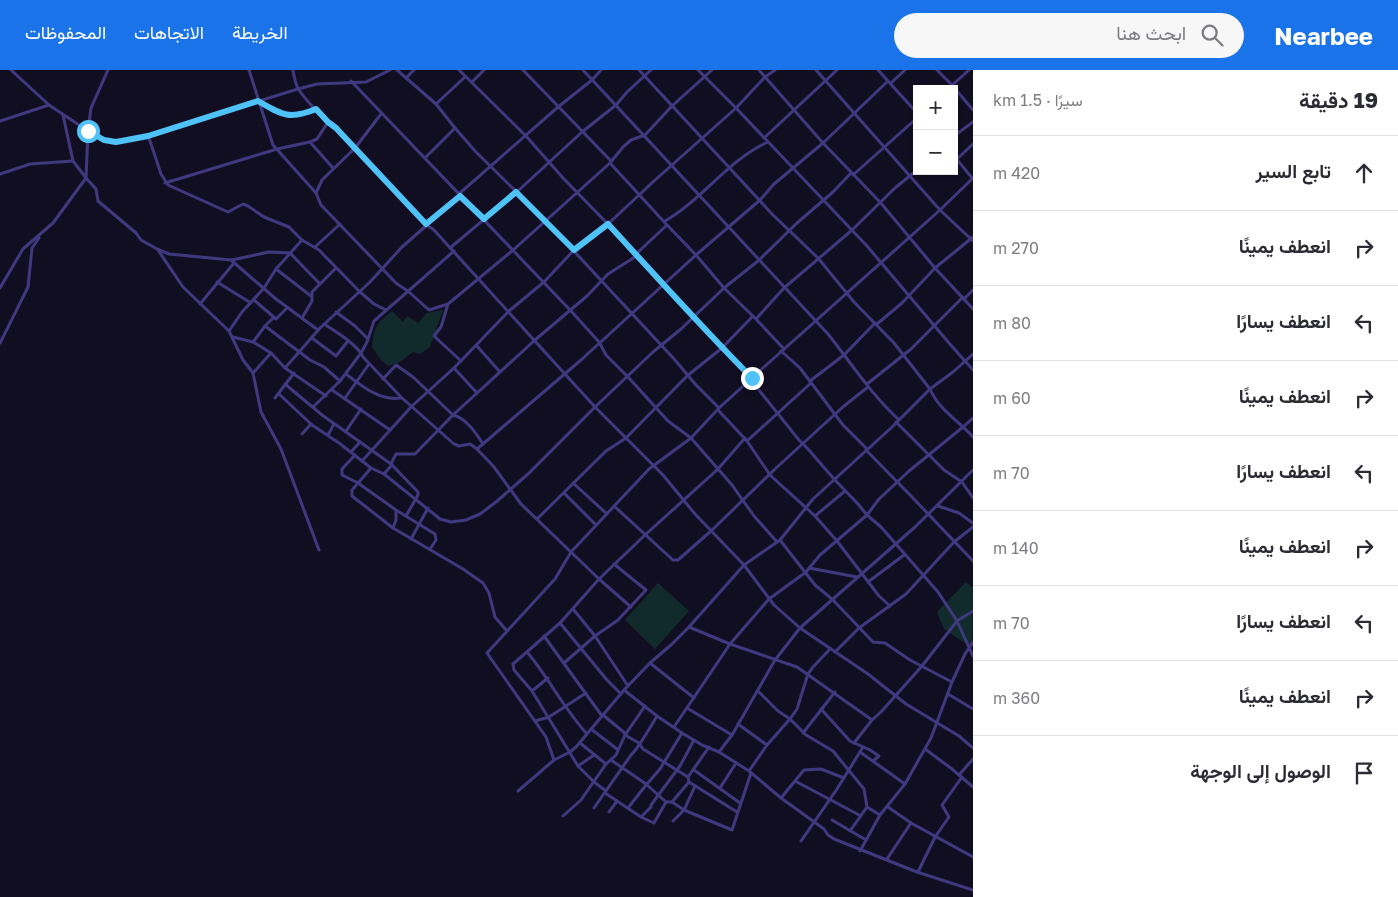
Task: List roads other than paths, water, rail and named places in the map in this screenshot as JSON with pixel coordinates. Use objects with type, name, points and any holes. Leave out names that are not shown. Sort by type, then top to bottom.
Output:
[{"type":"street","points":[[11,70],[49,105],[88,131],[109,142],[148,136],[317,84],[373,80],[390,70]]},
{"type":"street","points":[[0,288],[23,249],[53,224],[86,178],[91,108],[108,70]]},
{"type":"street","points":[[250,70],[273,145],[316,193],[321,205],[396,283],[429,310],[448,304],[479,279],[578,192],[631,140],[645,135],[672,106],[712,70]]},
{"type":"street","points":[[293,70],[298,89],[355,148],[377,174],[454,251],[595,407],[654,466],[711,532],[744,566],[769,599],[800,628],[936,723],[959,736],[973,748]]},
{"type":"street","points":[[397,70],[436,104],[454,128],[574,250],[746,439],[770,475],[806,508],[837,541],[868,582],[890,606]]},
{"type":"street","points":[[406,78],[414,70]]},
{"type":"street","points":[[459,70],[526,136],[563,178],[637,255],[663,286],[674,294],[751,379],[834,479],[896,543],[942,597],[957,621],[973,656]]},
{"type":"street","points":[[472,82],[484,70]]},
{"type":"street","points":[[523,70],[696,255],[724,288],[755,318],[800,368],[844,425],[973,562]]},
{"type":"street","points":[[583,70],[815,321],[897,421],[944,470],[962,482],[973,498]]},
{"type":"street","points":[[285,368],[318,330],[360,292],[426,224],[558,107],[592,80],[601,70]]},
{"type":"street","points":[[639,70],[789,231],[818,258],[858,306],[876,323],[903,355],[930,388],[940,406],[973,437]]},
{"type":"street","points":[[450,248],[516,192],[582,132],[616,106],[650,70]]},
{"type":"street","points":[[698,70],[880,262],[973,370]]},
{"type":"street","points":[[759,70],[823,143],[880,202],[973,309]]},
{"type":"street","points":[[362,461],[412,406],[454,368],[509,311],[544,282],[574,250],[608,224],[775,70]]},
{"type":"street","points":[[666,802],[654,823],[641,817],[605,792],[578,766],[532,691],[512,667],[513,664],[560,622],[614,564],[718,469],[746,439],[778,413],[810,382],[844,355],[876,323],[909,296],[936,268],[972,239],[940,210],[816,70]]},
{"type":"street","points":[[764,138],[837,70]]},
{"type":"street","points":[[878,70],[913,108]]},
{"type":"street","points":[[478,449],[632,315],[696,255],[760,200],[774,184],[905,70]]},
{"type":"street","points":[[937,70],[952,85],[969,70]]},
{"type":"street","points":[[436,104],[465,77]]},
{"type":"street","points":[[351,81],[571,311],[599,342],[606,355],[672,424],[691,438],[806,572],[815,585],[833,600],[873,642],[885,644],[952,682]]},
{"type":"street","points":[[958,92],[973,110]]},
{"type":"street","points":[[258,101],[278,113],[291,116],[302,115],[316,109]]},
{"type":"street","points":[[0,121],[49,105]]},
{"type":"street","points":[[62,114],[73,161],[96,189],[98,201],[141,240],[169,254],[233,262],[269,252],[290,253],[320,284]]},
{"type":"street","points":[[316,193],[322,180],[355,148],[381,114]]},
{"type":"street","points":[[279,394],[311,424],[371,468],[384,474],[436,516],[448,522],[466,520],[480,514],[511,490],[595,407],[724,288],[913,121]]},
{"type":"street","points":[[165,182],[277,149],[310,142],[317,139],[328,122]]},
{"type":"street","points":[[958,133],[973,122]]},
{"type":"street","points":[[424,158],[454,128]]},
{"type":"street","points":[[148,136],[165,182],[172,188],[225,211],[230,211],[243,204],[264,217],[289,228],[302,240],[315,247],[374,304],[386,310]]},
{"type":"street","points":[[310,142],[333,168]]},
{"type":"street","points":[[384,474],[396,454],[415,454],[476,393],[535,340],[571,311],[613,270],[637,255],[666,223],[699,196],[744,154],[768,142]]},
{"type":"street","points":[[958,155],[973,144]]},
{"type":"street","points":[[554,760],[548,740],[487,653],[555,579],[571,552],[654,466],[691,438],[718,409],[973,179],[958,160]]},
{"type":"street","points":[[0,174],[30,164],[73,161]]},
{"type":"street","points":[[537,519],[606,451],[626,438],[687,376],[722,348],[784,288],[851,231],[895,188],[911,176]]},
{"type":"street","points":[[315,247],[340,224]]},
{"type":"street","points":[[0,343],[28,286],[32,248],[41,234]]},
{"type":"street","points":[[229,331],[264,288],[276,269],[302,240]]},
{"type":"street","points":[[158,249],[183,287],[229,331],[243,360],[253,373],[261,412],[281,449],[319,550]]},
{"type":"street","points":[[313,407],[340,381],[361,353],[374,321],[454,251]]},
{"type":"street","points":[[200,304],[233,262]]},
{"type":"street","points":[[233,262],[287,308],[318,330]]},
{"type":"street","points":[[302,318],[312,301],[312,292],[336,268]]},
{"type":"street","points":[[276,269],[312,297]]},
{"type":"street","points":[[217,282],[252,302],[273,318]]},
{"type":"street","points":[[614,506],[675,561],[711,532],[836,414],[973,290]]},
{"type":"street","points":[[448,304],[441,327],[434,336],[460,361]]},
{"type":"street","points":[[253,342],[273,318],[278,318],[287,308]]},
{"type":"street","points":[[336,312],[368,338]]},
{"type":"street","points":[[324,324],[348,341],[402,398],[454,444],[459,446],[470,444],[478,449],[521,504],[630,607]]},
{"type":"street","points":[[265,326],[324,367],[340,381]]},
{"type":"street","points":[[232,337],[253,342],[271,354],[285,368],[326,396]]},
{"type":"street","points":[[312,338],[336,356],[348,341]]},
{"type":"street","points":[[476,345],[500,372]]},
{"type":"street","points":[[253,373],[271,354]]},
{"type":"street","points":[[518,791],[554,760],[570,752],[580,743],[622,692],[689,627],[744,566],[778,541],[834,479],[867,450],[930,388],[973,354]]},
{"type":"street","points":[[345,398],[369,364]]},
{"type":"street","points":[[383,379],[396,365],[413,377],[453,416],[468,424],[483,444]]},
{"type":"street","points":[[454,368],[476,393]]},
{"type":"street","points":[[275,398],[294,373]]},
{"type":"street","points":[[346,374],[385,398],[402,398]]},
{"type":"street","points":[[285,384],[334,424],[373,450],[418,492],[406,516]]},
{"type":"street","points":[[332,390],[390,430]]},
{"type":"street","points":[[346,432],[361,409]]},
{"type":"street","points":[[674,727],[730,644],[769,599],[806,572],[820,555],[867,515],[879,499],[897,482],[973,418]]},
{"type":"street","points":[[302,434],[311,424]]},
{"type":"street","points":[[328,435],[334,424]]},
{"type":"street","points":[[351,452],[360,442]]},
{"type":"street","points":[[355,455],[343,467],[341,472],[343,476],[436,535],[436,540],[430,549]]},
{"type":"street","points":[[371,468],[352,490],[352,496],[394,528],[463,568],[482,583],[489,593],[495,617],[507,631]]},
{"type":"street","points":[[719,752],[732,735],[775,660],[800,628],[915,528],[973,470]]},
{"type":"street","points":[[574,483],[607,514]]},
{"type":"street","points":[[814,516],[845,491]]},
{"type":"street","points":[[564,492],[596,525]]},
{"type":"street","points":[[938,506],[959,513],[973,522]]},
{"type":"street","points":[[411,539],[428,508]]},
{"type":"street","points":[[394,528],[396,510]]},
{"type":"street","points":[[835,652],[859,628],[906,594],[954,542],[973,527]]},
{"type":"street","points":[[868,582],[904,554]]},
{"type":"street","points":[[564,663],[580,648],[610,626],[646,590],[614,564]]},
{"type":"street","points":[[809,568],[858,577]]},
{"type":"street","points":[[573,609],[595,636],[628,686]]},
{"type":"street","points":[[854,743],[872,720],[922,666],[957,621],[973,610]]},
{"type":"street","points":[[560,622],[580,648],[622,692],[702,746],[719,752],[750,772],[781,798],[824,829],[834,840],[918,872],[973,890]]},
{"type":"street","points":[[689,627],[730,644],[797,667],[835,692],[872,720]]},
{"type":"street","points":[[544,636],[602,715],[639,743],[643,749],[688,777],[689,782],[737,812]]},
{"type":"street","points":[[860,851],[880,815],[905,784],[931,738],[952,682],[968,648],[973,642]]},
{"type":"street","points":[[611,760],[646,784],[666,802],[672,802],[684,810],[732,830],[750,772],[767,745],[797,709],[808,674],[830,649]]},
{"type":"street","points":[[527,652],[548,678],[565,706],[587,734]]},
{"type":"street","points":[[650,663],[694,698]]},
{"type":"street","points":[[532,691],[548,678]]},
{"type":"street","points":[[758,691],[803,733],[816,742],[829,747],[864,789],[867,807],[850,831]]},
{"type":"street","points":[[803,733],[835,692]]},
{"type":"street","points":[[535,721],[549,717],[586,693]]},
{"type":"street","points":[[948,694],[973,708]]},
{"type":"street","points":[[563,816],[577,804],[606,764],[616,755],[617,749],[645,706]]},
{"type":"street","points":[[687,708],[732,735]]},
{"type":"street","points":[[821,709],[848,740],[879,756],[873,761]]},
{"type":"street","points":[[594,808],[635,751],[657,716]]},
{"type":"street","points":[[738,724],[767,745]]},
{"type":"street","points":[[590,730],[617,749]]},
{"type":"street","points":[[628,808],[664,762],[682,733]]},
{"type":"street","points":[[641,817],[659,795],[694,740]]},
{"type":"street","points":[[580,743],[606,764]]},
{"type":"street","points":[[688,777],[709,747]]},
{"type":"street","points":[[801,841],[830,800],[863,747]]},
{"type":"street","points":[[924,750],[973,787]]},
{"type":"street","points":[[860,752],[905,784]]},
{"type":"street","points":[[578,766],[594,755]]},
{"type":"street","points":[[918,872],[935,837],[949,817],[942,805],[973,759]]},
{"type":"street","points":[[720,788],[736,763]]},
{"type":"street","points":[[781,798],[802,771],[806,769],[821,769],[844,778]]},
{"type":"street","points":[[694,770],[740,803]]},
{"type":"street","points":[[795,781],[861,816]]},
{"type":"street","points":[[672,802],[689,782]]},
{"type":"street","points":[[672,821],[684,810],[696,786]]},
{"type":"street","points":[[609,812],[617,801]]},
{"type":"street","points":[[867,807],[880,815]]},
{"type":"street","points":[[888,807],[935,837],[973,857]]},
{"type":"street","points":[[832,820],[866,840]]},
{"type":"street","points":[[887,859],[911,822]]}]
